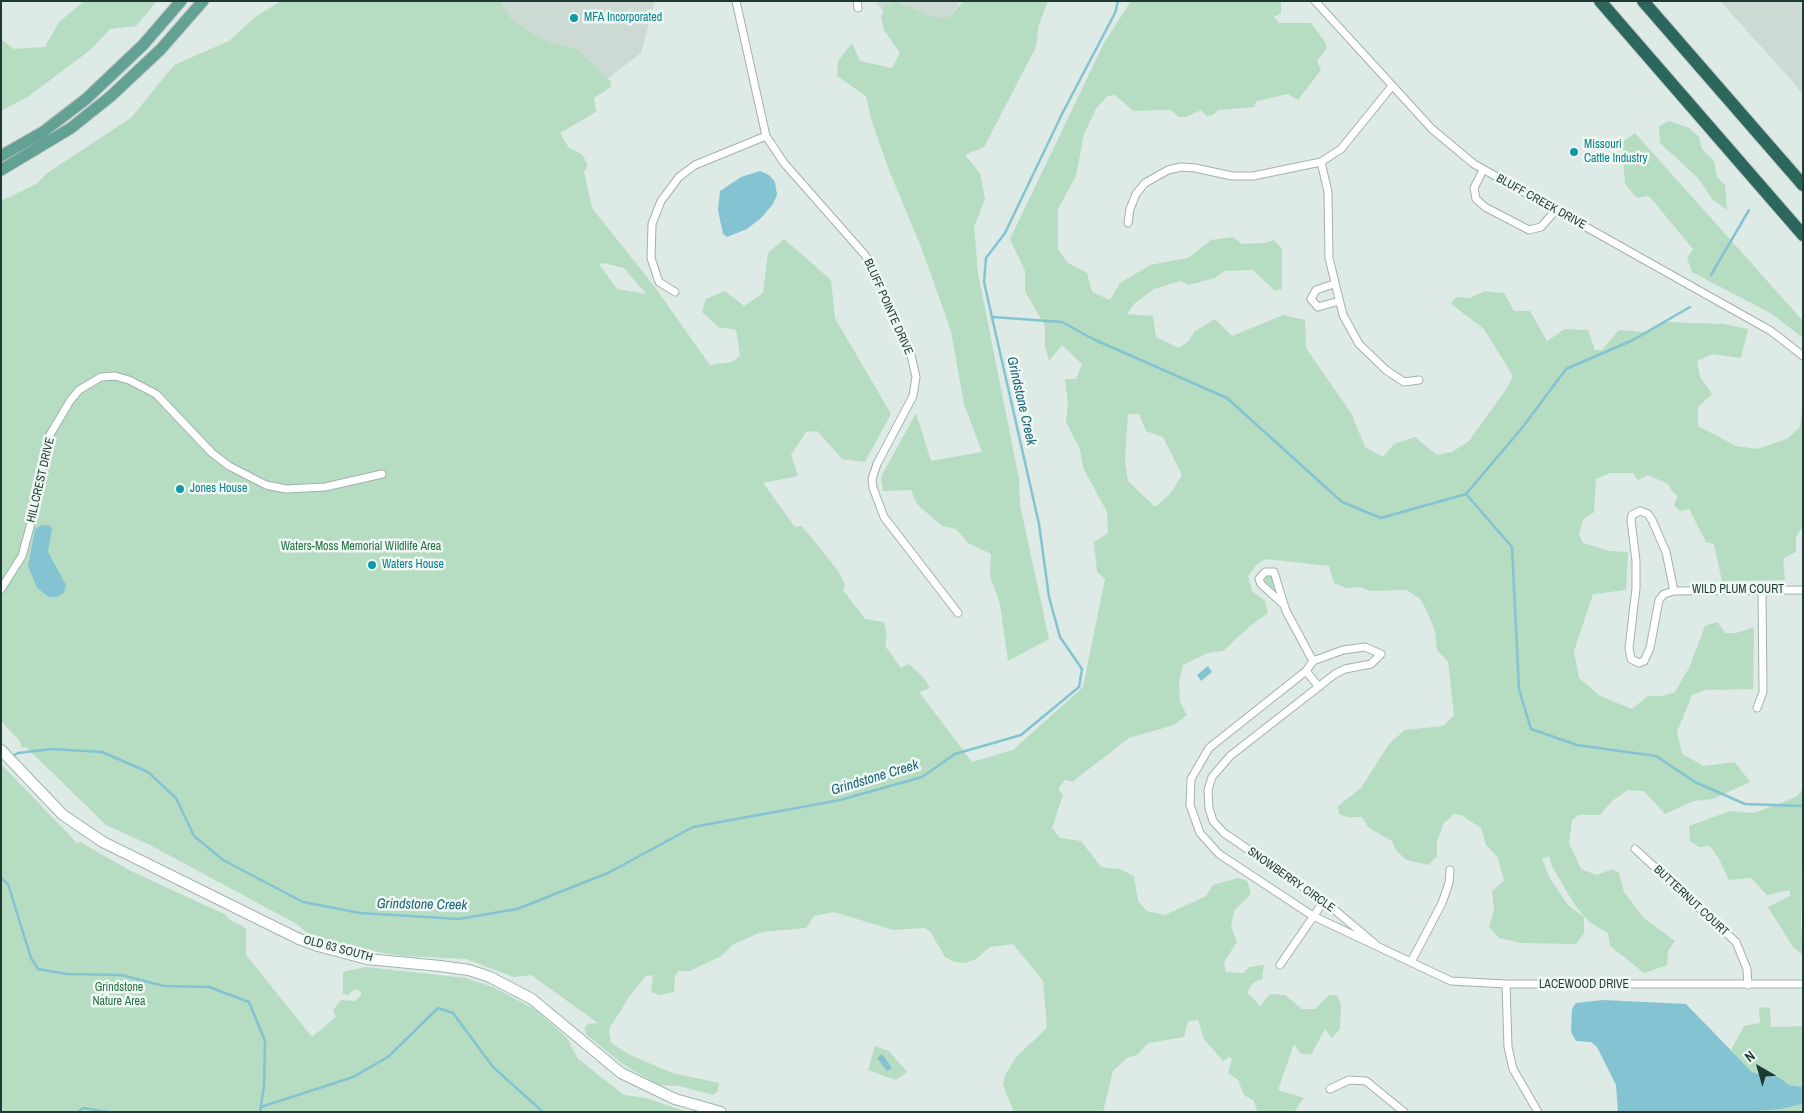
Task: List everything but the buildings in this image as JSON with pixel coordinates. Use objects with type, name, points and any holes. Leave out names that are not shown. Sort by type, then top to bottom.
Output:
[{"type":"highway","points":[[1600,1],[1803,235]]},
{"type":"highway","points":[[1643,1],[1803,185]]},
{"type":"main road","points":[[1,156],[43,132],[86,99],[143,45],[181,1]]},
{"type":"main road","points":[[1,170],[71,128],[111,96],[161,49],[203,1]]},
{"type":"main road","name":"OLD 63 SOUTH","points":[[1,750],[63,815],[103,842],[299,939],[367,959],[469,970],[490,976],[532,999],[622,1072],[675,1099],[721,1112]]},
{"type":"street","name":"BLUFF POINTE DRIVE","points":[[736,1],[766,136],[784,163],[865,255],[875,271],[911,355],[916,377],[913,396],[877,464],[872,479],[873,488],[884,517],[958,613]]},
{"type":"street","name":"BLUFF CREEK DRIVE","points":[[1315,1],[1444,140],[1483,170],[1771,331],[1803,356]]},
{"type":"street","points":[[1128,223],[1130,209],[1136,194],[1150,179],[1168,170],[1181,167],[1232,176],[1253,176],[1321,162],[1341,149],[1392,86]]},
{"type":"street","points":[[675,292],[659,282],[651,258],[652,224],[661,201],[680,177],[695,165],[766,136]]},
{"type":"street","points":[[1321,162],[1328,192],[1327,238],[1334,284],[1338,302],[1350,330],[1370,357],[1404,382],[1419,380]]},
{"type":"street","points":[[1483,170],[1474,188],[1476,199],[1485,207],[1529,230],[1541,228],[1555,211]]},
{"type":"street","points":[[1334,284],[1316,290],[1312,299],[1318,307],[1338,302]]},
{"type":"street","name":"HILLCREST DRIVE","points":[[1,589],[22,556],[31,523],[48,438],[70,401],[79,390],[101,377],[115,376],[146,387],[162,398],[192,434],[212,453],[229,466],[266,486],[286,489],[325,487],[382,474]]},
{"type":"street","name":"WILD PLUM COURT","points":[[1674,591],[1666,552],[1658,534],[1648,514],[1636,512],[1631,520],[1636,561],[1636,588],[1629,648],[1631,659],[1639,664],[1647,657],[1659,600],[1664,594],[1674,591],[1803,590]]},
{"type":"street","points":[[1284,605],[1261,584],[1259,579],[1265,572],[1274,572],[1284,605],[1312,661]]},
{"type":"street","points":[[1756,708],[1763,692],[1762,591]]},
{"type":"street","name":"SNOWBERRY CIRCLE","points":[[1364,647],[1380,654],[1372,664],[1345,669],[1319,687],[1230,756],[1212,776],[1208,790],[1209,808],[1213,820],[1224,832],[1324,901],[1375,944],[1313,916],[1211,847],[1197,827],[1190,805],[1191,778],[1209,748],[1306,671],[1312,661],[1343,650],[1364,647]]},
{"type":"street","points":[[1306,671],[1319,687]]},
{"type":"street","name":"BUTTERNUT COURT","points":[[1636,850],[1736,942],[1747,969],[1748,985]]},
{"type":"street","points":[[1410,962],[1442,904],[1449,883],[1450,870]]},
{"type":"street","points":[[1280,966],[1324,901]]},
{"type":"street","name":"LACEWOOD DRIVE","points":[[1375,944],[1451,981],[1468,984],[1803,984]]},
{"type":"street","points":[[1506,984],[1508,1047],[1513,1069],[1538,1112]]},
{"type":"street","points":[[1330,1089],[1350,1080],[1366,1081],[1404,1112]]},
{"type":"shaded area","points":[[488,1],[655,1],[641,53],[570,107]]},
{"type":"shaded area","points":[[875,1],[961,1],[920,62]]},
{"type":"shaded area","points":[[1720,1],[1803,1],[1803,95],[1793,82]]},
{"type":"green space","points":[[84,1],[157,1],[136,26],[110,29],[89,51],[29,96],[1,111],[1,39],[14,49],[45,47],[59,22]]},
{"type":"green space","name":"Waters-Moss Memorial Wildlife Area","points":[[281,1],[500,1],[512,21],[548,42],[577,49],[610,81],[611,87],[594,98],[596,112],[560,133],[569,148],[582,154],[588,165],[584,172],[592,208],[654,286],[710,365],[732,362],[740,355],[736,330],[718,327],[702,312],[706,299],[725,291],[744,306],[763,293],[768,253],[784,239],[831,280],[835,318],[891,414],[865,462],[842,459],[817,431],[806,432],[791,455],[798,476],[763,483],[795,527],[802,526],[839,572],[845,585],[843,590],[865,619],[884,622],[887,637],[885,646],[901,668],[909,664],[924,678],[930,688],[919,692],[972,762],[1013,750],[1083,687],[1105,579],[1097,572],[1094,542],[1108,533],[1107,512],[1083,468],[1080,449],[1066,422],[1068,403],[1065,379],[1076,379],[1082,364],[1062,345],[1049,361],[1045,347],[1045,326],[1025,291],[1025,271],[1010,239],[1104,43],[1131,1],[1281,1],[1281,13],[1274,17],[1279,23],[1311,23],[1325,42],[1327,48],[1317,61],[1321,70],[1298,100],[1288,94],[1257,101],[1254,107],[1218,110],[1213,115],[1207,116],[1201,110],[1186,117],[1179,117],[1170,110],[1133,111],[1115,95],[1107,96],[1096,109],[1084,134],[1076,176],[1058,209],[1058,249],[1068,263],[1087,273],[1092,292],[1110,300],[1120,283],[1150,265],[1188,258],[1211,240],[1233,237],[1242,244],[1265,243],[1274,240],[1282,249],[1282,289],[1275,291],[1253,270],[1224,271],[1215,278],[1189,285],[1180,281],[1154,289],[1135,303],[1127,314],[1153,316],[1156,337],[1179,348],[1189,341],[1194,332],[1215,319],[1232,336],[1283,315],[1305,320],[1306,348],[1351,413],[1365,447],[1383,457],[1394,444],[1415,437],[1437,455],[1452,452],[1469,441],[1507,388],[1513,376],[1484,329],[1451,304],[1456,297],[1470,298],[1485,291],[1504,293],[1514,311],[1530,311],[1547,341],[1565,329],[1588,330],[1595,350],[1602,350],[1619,330],[1644,332],[1665,322],[1723,324],[1748,329],[1741,358],[1712,354],[1697,361],[1700,377],[1712,394],[1698,407],[1698,426],[1736,446],[1757,449],[1787,439],[1800,427],[1803,398],[1803,526],[1796,537],[1796,552],[1783,559],[1785,580],[1722,581],[1714,544],[1706,542],[1689,509],[1680,511],[1674,505],[1678,496],[1671,490],[1668,484],[1648,475],[1638,480],[1633,473],[1610,473],[1596,479],[1594,512],[1583,520],[1579,534],[1583,543],[1609,551],[1628,552],[1626,590],[1593,594],[1574,651],[1579,678],[1600,696],[1632,709],[1648,696],[1663,696],[1675,692],[1689,668],[1705,626],[1717,622],[1725,633],[1736,633],[1754,627],[1753,689],[1704,690],[1692,695],[1677,732],[1682,754],[1704,766],[1735,762],[1750,782],[1713,799],[1693,801],[1665,814],[1644,791],[1628,790],[1612,801],[1600,815],[1579,815],[1572,820],[1569,843],[1581,869],[1597,875],[1612,869],[1619,873],[1624,892],[1644,918],[1675,941],[1668,951],[1667,965],[1644,973],[1610,946],[1608,933],[1589,922],[1574,904],[1552,866],[1549,856],[1542,859],[1550,879],[1568,905],[1584,917],[1584,933],[1576,944],[1521,943],[1499,938],[1489,927],[1494,910],[1492,891],[1504,881],[1498,858],[1486,845],[1481,828],[1461,815],[1454,814],[1444,823],[1437,841],[1437,856],[1428,865],[1406,860],[1396,850],[1392,841],[1369,828],[1362,817],[1348,817],[1339,814],[1338,806],[1361,788],[1389,744],[1405,730],[1443,726],[1454,715],[1448,662],[1437,650],[1435,631],[1426,609],[1419,598],[1406,590],[1371,591],[1360,587],[1346,588],[1334,583],[1329,566],[1266,559],[1257,564],[1248,576],[1252,591],[1265,601],[1268,613],[1250,626],[1223,651],[1207,653],[1183,665],[1179,683],[1180,702],[1187,715],[1174,725],[1129,738],[1072,782],[1065,780],[1058,789],[1063,795],[1052,828],[1060,838],[1081,841],[1101,867],[1120,869],[1134,876],[1138,901],[1147,911],[1165,915],[1206,896],[1213,885],[1238,878],[1247,881],[1251,894],[1234,911],[1231,926],[1237,942],[1224,962],[1226,972],[1244,973],[1249,967],[1264,965],[1262,979],[1253,983],[1247,992],[1260,1006],[1270,994],[1285,995],[1302,1009],[1315,1009],[1329,995],[1337,995],[1341,1004],[1340,1029],[1332,1038],[1325,1029],[1311,1055],[1300,1053],[1294,1044],[1278,1090],[1304,1098],[1294,1112],[1257,1111],[1254,1101],[1244,1095],[1238,1080],[1228,1073],[1232,1059],[1229,1057],[1223,1061],[1204,1039],[1198,1020],[1188,1021],[1184,1037],[1148,1043],[1137,1055],[1127,1058],[1113,1071],[1103,1112],[1014,1112],[1003,1085],[1005,1075],[1017,1056],[1047,1028],[1043,981],[1013,944],[990,947],[976,959],[965,963],[954,962],[945,957],[930,931],[924,928],[893,930],[834,912],[814,916],[806,928],[761,932],[734,944],[721,956],[690,971],[678,971],[675,977],[674,992],[659,995],[651,992],[653,975],[646,976],[629,997],[609,1029],[611,1043],[628,1054],[672,1073],[719,1083],[718,1091],[713,1095],[679,1086],[659,1085],[624,1065],[587,1035],[584,1029],[588,1024],[598,1023],[531,975],[514,977],[466,959],[403,956],[353,948],[309,934],[295,923],[150,845],[106,825],[26,747],[21,748],[20,741],[1,721],[1,201],[38,183],[47,173],[131,118],[174,65],[229,41],[255,17]],"holes":[[[603,263],[624,268],[646,294],[617,289],[599,264]],[[1128,414],[1139,414],[1146,431],[1163,437],[1182,475],[1170,494],[1155,507],[1128,481],[1125,460]]]},
{"type":"green space","points":[[963,1],[1048,1],[1039,24],[1036,47],[984,147],[965,155],[980,173],[985,199],[974,227],[978,273],[1019,479],[1020,505],[1049,639],[1008,661],[1000,604],[990,576],[991,554],[968,543],[956,529],[942,526],[917,504],[911,490],[883,491],[881,477],[916,413],[931,461],[982,452],[964,404],[951,331],[921,247],[889,170],[872,122],[866,96],[837,76],[838,61],[852,43],[860,61],[892,68],[900,53],[884,30],[881,18],[885,6],[895,2],[933,17],[950,17]]},
{"type":"green space","points":[[1669,121],[1689,128],[1699,137],[1702,149],[1714,161],[1717,177],[1725,185],[1727,210],[1712,199],[1698,178],[1660,143],[1659,126]]},
{"type":"green space","points":[[1635,133],[1803,321],[1803,338],[1772,314],[1692,272],[1687,258],[1693,249],[1649,196],[1637,198],[1625,184],[1622,142]]},
{"type":"green space","points":[[1266,576],[1272,576],[1277,592],[1265,582]]},
{"type":"green space","name":"Grindstone Nature Area","points":[[1,764],[77,843],[80,842],[129,870],[226,915],[228,919],[246,928],[246,955],[312,1037],[336,1017],[333,1010],[341,1000],[355,1001],[361,995],[361,991],[354,989],[348,995],[343,994],[343,972],[365,967],[466,978],[493,987],[536,1010],[567,1038],[578,1059],[624,1095],[646,1098],[688,1112],[1,1112]]},
{"type":"green space","points":[[1803,789],[1801,925],[1803,955],[1793,947],[1768,907],[1790,896],[1790,890],[1767,895],[1751,878],[1729,880],[1719,859],[1710,846],[1699,847],[1690,841],[1689,826],[1730,811],[1754,813],[1796,797]]},
{"type":"green space","points":[[1759,1007],[1770,1008],[1771,1027],[1803,1026],[1803,1087],[1789,1085],[1780,1077],[1770,1074],[1761,1075],[1752,1072],[1731,1050],[1744,1026],[1760,1023]]},
{"type":"green space","points":[[875,1046],[889,1051],[907,1072],[896,1080],[868,1070]]},
{"type":"green space","points":[[1803,1104],[1803,1112],[1749,1112],[1781,1109]]},
{"type":"water","points":[[760,171],[769,175],[775,182],[777,195],[773,204],[761,218],[747,229],[727,237],[723,234],[718,210],[720,191],[741,177]]},
{"type":"water","points":[[42,525],[49,525],[52,529],[48,552],[66,585],[64,593],[57,597],[49,597],[37,588],[28,566],[35,529]]},
{"type":"water","points":[[1208,666],[1212,672],[1201,681],[1197,675]]},
{"type":"water","points":[[1603,1000],[1686,1004],[1752,1072],[1779,1077],[1789,1085],[1803,1087],[1803,1104],[1781,1109],[1745,1112],[1618,1112],[1616,1085],[1597,1047],[1591,1042],[1576,1041],[1571,1032],[1572,1009],[1576,1003]]},
{"type":"water","points":[[882,1054],[892,1068],[887,1071],[877,1058]]},
{"type":"waterway","name":"Grindstone Creek","points":[[11,757],[18,753],[52,749],[102,752],[148,772],[176,798],[194,836],[223,860],[303,902],[360,913],[459,919],[517,909],[608,873],[693,827],[840,800],[922,777],[955,754],[1021,735],[1079,687],[1082,669],[1060,637],[1049,597],[1039,524],[984,282],[986,258],[1005,233],[1063,112],[1115,13],[1118,1]]},
{"type":"waterway","points":[[1711,275],[1749,210]]},
{"type":"waterway","points":[[1466,494],[1522,428],[1566,369],[1633,340],[1690,307]]},
{"type":"waterway","points":[[993,317],[1062,322],[1093,339],[1227,398],[1342,502],[1381,518],[1466,494],[1512,547],[1519,689],[1531,729],[1577,745],[1656,756],[1695,782],[1745,804],[1803,806]]},
{"type":"waterway","name":"Grindstone Creek","points":[[1,878],[8,884],[31,958],[38,969],[67,974],[121,975],[164,986],[209,987],[249,1002],[265,1041],[264,1086],[260,1112]]},
{"type":"waterway","points":[[261,1107],[353,1077],[388,1057],[438,1008],[453,1013],[493,1067],[543,1112]]},
{"type":"waterway","name":"Grindstone Creek","points":[[78,1112],[83,1108],[108,1112]]},
{"type":"place","name":"MFA Incorporated","points":[[574,18]]},
{"type":"place","name":"Missouri Cattle Industry","points":[[1574,152]]},
{"type":"place","name":"Jones House","points":[[180,489]]},
{"type":"place","name":"Waters House","points":[[372,565]]}]
